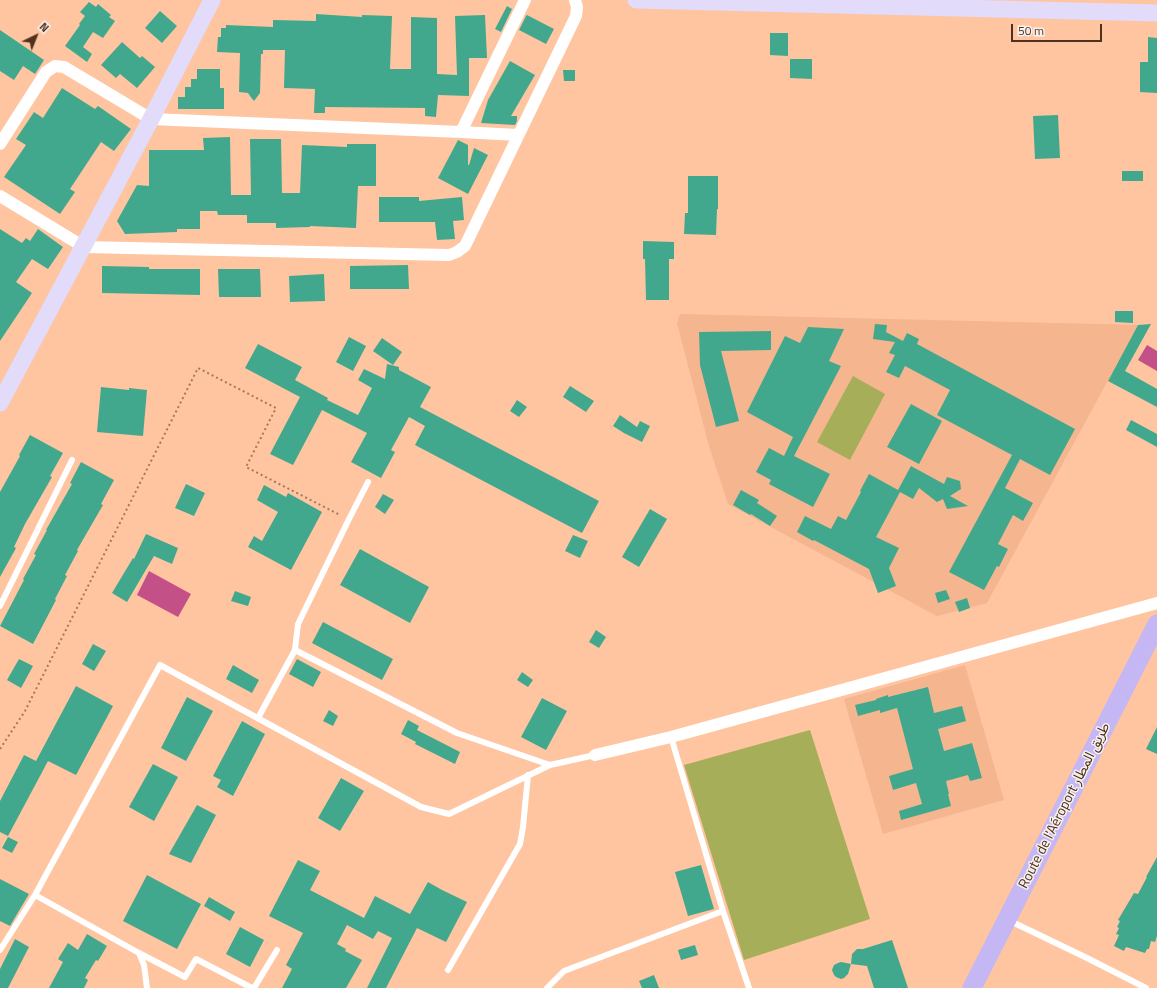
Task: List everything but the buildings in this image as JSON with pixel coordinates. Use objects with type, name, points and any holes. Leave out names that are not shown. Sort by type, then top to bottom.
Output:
[{"type":"main road","name":"Route de l'Aéroport طريق المطار","points":[[972,988],[1157,624]]},
{"type":"street","points":[[0,402],[84,247],[212,0]]},
{"type":"street","points":[[462,132],[525,0]]},
{"type":"street","points":[[0,196],[84,247],[449,255],[457,252],[465,246],[576,16],[577,7],[575,0]]},
{"type":"street","points":[[636,0],[1117,6],[1157,13]]},
{"type":"street","points":[[0,144],[46,72],[55,66],[64,67],[151,119],[462,132],[518,136]]},
{"type":"street","points":[[595,755],[670,736],[1157,603]]},
{"type":"lane","points":[[0,606],[72,460]]},
{"type":"lane","points":[[258,718],[295,650],[298,624],[368,482]]},
{"type":"lane","points":[[295,650],[457,733],[550,765]]},
{"type":"lane","points":[[0,950],[35,895],[160,665],[421,807],[449,814],[550,765],[595,755]]},
{"type":"lane","points":[[670,736],[723,911],[749,988]]},
{"type":"lane","points":[[448,970],[520,844],[528,775]]},
{"type":"lane","points":[[35,895],[185,977],[196,958],[253,988],[277,950]]},
{"type":"lane","points":[[547,988],[564,972],[723,911]]},
{"type":"lane","points":[[1007,920],[1146,988]]},
{"type":"lane","points":[[139,953],[144,965],[147,988]]},
{"type":"path","points":[[0,749],[25,711],[198,368],[276,408],[246,467],[349,519]]},
{"type":"shaded area","points":[[680,314],[1138,325],[987,603],[937,616],[728,504],[709,446],[677,323]]},
{"type":"shaded area","points":[[1147,345],[1157,351],[1157,371],[1138,360]]},
{"type":"shaded area","points":[[149,571],[191,594],[178,617],[137,595]]},
{"type":"shaded area","points":[[965,665],[1004,800],[883,834],[844,699]]},
{"type":"green space","points":[[853,376],[885,394],[850,460],[817,442]]},
{"type":"green space","points":[[810,730],[870,919],[744,960],[684,765]]}]
